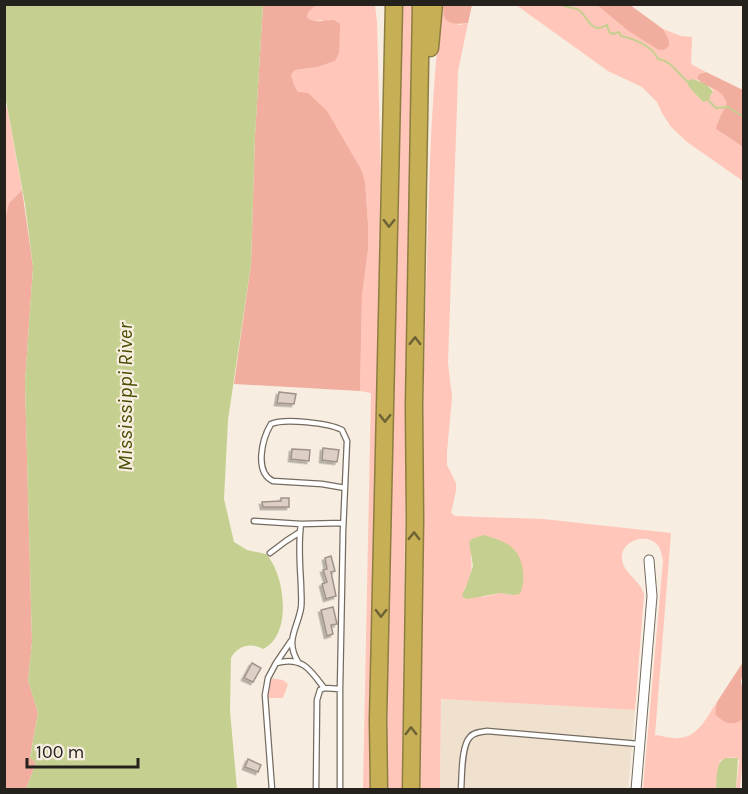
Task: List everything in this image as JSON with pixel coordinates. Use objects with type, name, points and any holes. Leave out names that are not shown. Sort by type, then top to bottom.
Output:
[{"type":"highway","points":[[382,4],[389,164]]},
{"type":"highway","points":[[379,789],[378,720],[393,4]]},
{"type":"highway","points":[[411,789],[415,520],[414,406],[421,4]]},
{"type":"highway","points":[[419,166],[434,4]]},
{"type":"street","points":[[636,789],[652,596],[648,560]]},
{"type":"lane","points":[[340,789],[343,523],[345,488],[347,441],[342,430],[329,425],[284,421],[270,424],[265,438],[262,462],[262,470],[268,479],[345,488]]},
{"type":"lane","points":[[254,521],[302,524],[343,523]]},
{"type":"lane","points":[[272,789],[265,695],[268,678],[291,641],[298,621],[301,605],[300,532],[302,524]]},
{"type":"lane","points":[[270,553],[300,532]]},
{"type":"lane","points":[[291,641],[292,650],[298,662]]},
{"type":"lane","points":[[276,663],[288,660],[308,667],[324,688]]},
{"type":"lane","points":[[316,789],[317,700],[320,690],[324,688],[340,689]]},
{"type":"lane","points":[[461,789],[467,739],[477,733],[488,731],[639,744]]},
{"type":"shaded area","points":[[319,4],[375,5],[377,22],[381,185],[371,789],[363,789],[371,393],[360,391],[362,295],[368,250],[368,223],[362,171],[344,142],[298,92],[291,75],[295,70],[318,67],[335,61],[322,20],[315,21],[307,17],[308,12]]},
{"type":"shaded area","points":[[415,4],[402,789],[386,790],[399,5]]},
{"type":"shaded area","points":[[444,4],[444,17],[459,25],[468,23],[458,71],[448,363],[452,397],[447,465],[456,483],[451,513],[455,516],[543,519],[671,533],[655,735],[676,738],[692,734],[702,725],[717,702],[715,714],[740,721],[743,719],[744,744],[740,789],[736,789],[739,761],[738,758],[731,757],[720,761],[716,789],[643,789],[663,561],[659,547],[649,539],[642,539],[626,547],[622,559],[625,568],[644,594],[635,710],[441,699],[440,789],[419,790],[423,415],[428,219],[432,111],[442,5]],"holes":[[[470,555],[513,595],[500,593],[483,597],[463,592],[471,574]]]},
{"type":"shaded area","points":[[263,5],[319,5],[308,12],[307,17],[316,21],[334,20],[340,24],[339,53],[335,61],[318,67],[295,70],[291,75],[298,92],[308,93],[327,111],[362,171],[365,182],[368,250],[362,295],[360,391],[234,384],[251,264],[255,136]]},
{"type":"shaded area","points":[[444,5],[472,5],[468,23],[454,24],[448,21],[444,16]]},
{"type":"shaded area","points":[[516,5],[597,5],[627,30],[669,40],[663,29],[681,36],[692,37],[691,64],[706,72],[699,74],[697,78],[699,81],[693,79],[689,87],[703,102],[712,94],[713,90],[709,86],[720,93],[728,103],[717,122],[723,134],[743,147],[743,181],[687,142],[671,127],[657,102],[642,87],[608,71]]},
{"type":"shaded area","points":[[597,5],[630,5],[663,29],[669,40],[669,46],[664,50],[659,50],[627,30]]},
{"type":"shaded area","points":[[706,72],[743,90],[743,147],[716,129],[727,103],[721,93],[697,78],[699,74]]},
{"type":"shaded area","points":[[7,107],[22,190],[9,203],[5,225],[4,108]]},
{"type":"shaded area","points":[[22,190],[33,267],[25,382],[32,642],[28,680],[38,713],[30,757],[36,763],[26,789],[5,790],[4,225],[9,203]]},
{"type":"shaded area","points":[[743,662],[741,682],[743,719],[735,723],[728,723],[715,714],[717,702]]},
{"type":"shaded area","points":[[270,678],[283,680],[288,684],[283,698],[267,698]]},
{"type":"shaded area","points":[[441,699],[635,710],[628,789],[440,790]]},
{"type":"water","name":"Mississippi River","points":[[4,5],[263,5],[255,136],[251,264],[228,420],[224,499],[234,542],[247,550],[266,554],[278,575],[283,604],[279,631],[273,642],[263,649],[245,646],[231,658],[230,711],[237,789],[26,789],[36,763],[30,758],[38,713],[28,680],[32,642],[25,382],[33,267],[25,204],[5,95]]},
{"type":"water","points":[[693,79],[704,84],[713,92],[709,100],[703,102],[689,87],[687,82]]},
{"type":"water","points":[[483,535],[505,542],[519,556],[523,574],[520,594],[500,593],[468,599],[462,595],[473,566],[469,542]]},
{"type":"water","points":[[725,758],[738,758],[736,789],[716,789],[718,767]]},
{"type":"building","points":[[279,392],[296,394],[294,404],[277,403]]},
{"type":"building","points":[[323,448],[339,450],[337,462],[322,460]]},
{"type":"building","points":[[292,449],[310,450],[309,461],[291,459]]},
{"type":"building","points":[[281,498],[289,498],[289,507],[263,507],[262,502],[281,501]]},
{"type":"building","points":[[331,556],[335,571],[331,572],[336,596],[326,599],[322,584],[327,582],[323,570],[327,569],[325,558]]},
{"type":"building","points":[[333,607],[337,624],[331,625],[333,634],[327,636],[321,610]]},
{"type":"building","points":[[252,663],[261,668],[253,682],[244,678]]},
{"type":"building","points":[[248,759],[261,765],[258,772],[245,767]]},
{"type":"waterway","points":[[560,4],[579,10],[594,27],[607,25],[609,32],[613,34],[619,32],[621,36],[652,50],[658,59],[671,65],[688,82]]},
{"type":"waterway","points":[[708,100],[716,108],[728,107],[744,117]]}]
